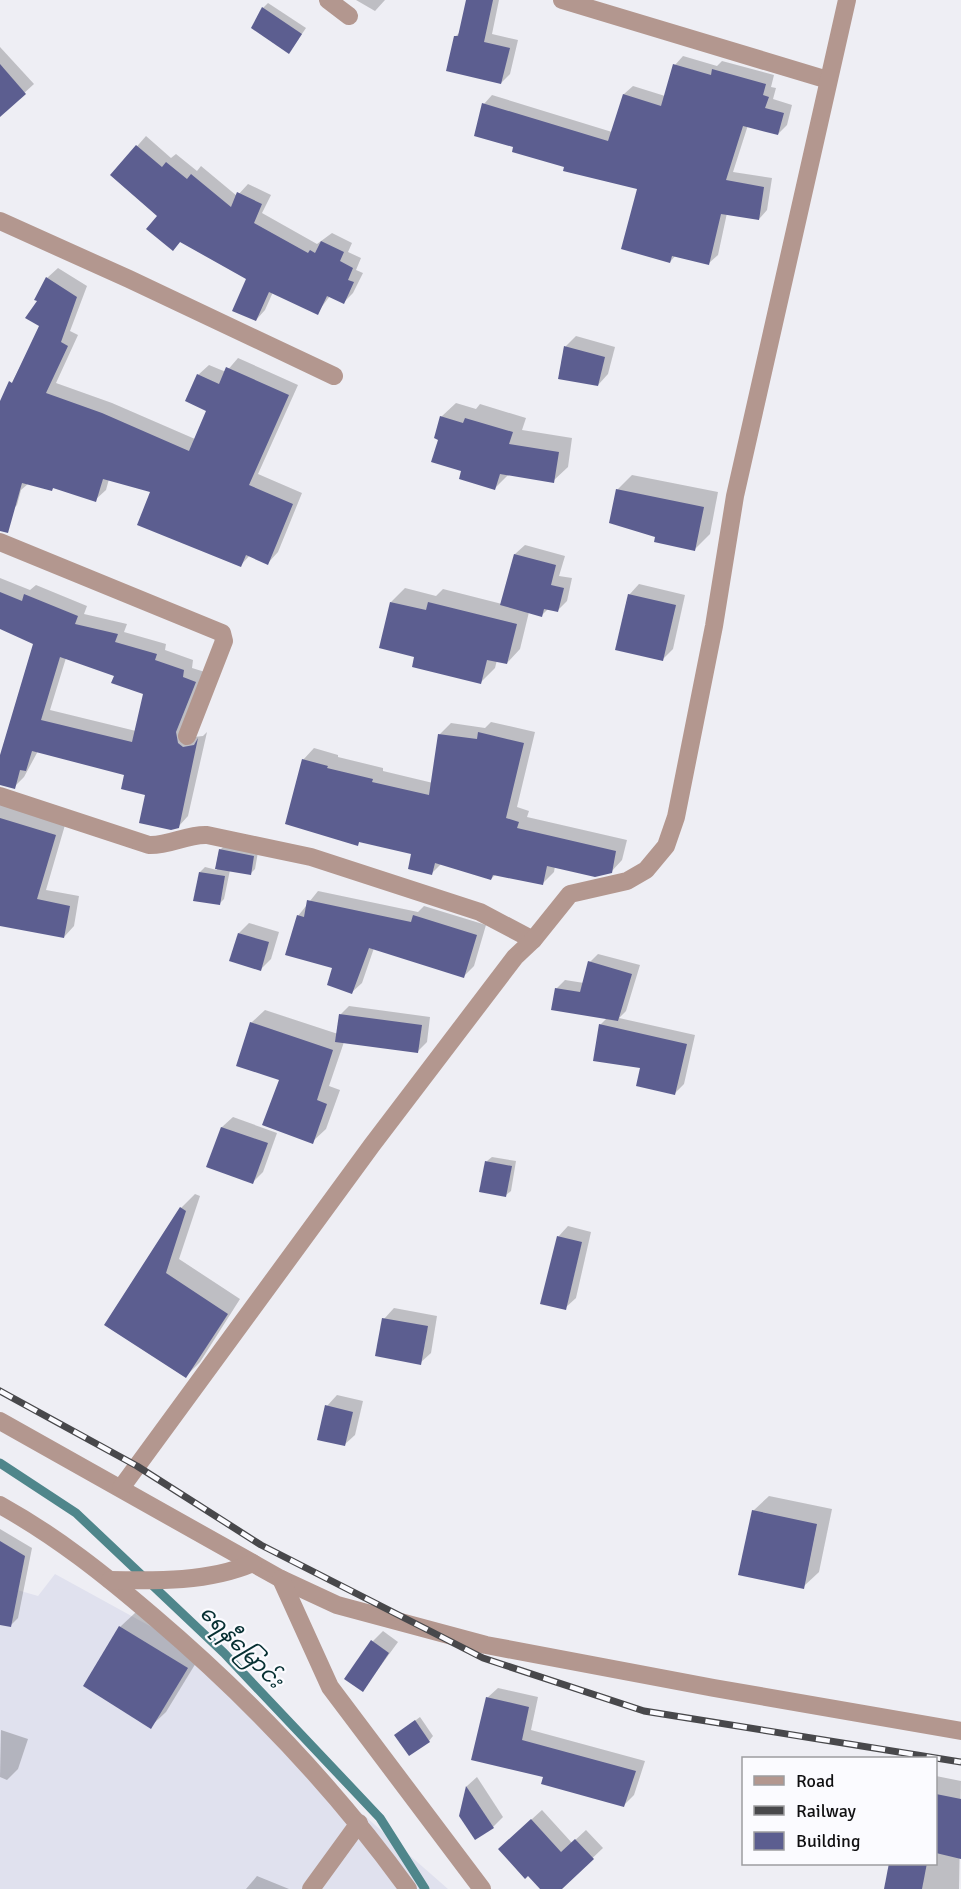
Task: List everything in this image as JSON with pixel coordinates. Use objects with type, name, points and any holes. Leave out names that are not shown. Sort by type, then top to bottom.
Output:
[{"type":"street","points":[[328,0],[349,16]]},
{"type":"street","points":[[562,0],[828,80]]},
{"type":"street","points":[[121,1488],[372,1145],[515,957],[533,940],[570,894],[627,881],[656,860],[670,836],[676,817],[714,626],[735,496],[805,192],[846,0]]},
{"type":"street","points":[[0,221],[334,376]]},
{"type":"street","points":[[0,542],[222,633],[224,641],[187,736]]},
{"type":"street","points":[[0,796],[149,845],[207,835],[310,857],[480,912],[533,940]]},
{"type":"street","points":[[0,1421],[121,1488],[248,1565],[337,1605],[486,1645],[961,1731]]},
{"type":"street","points":[[0,1505],[32,1523],[104,1575],[250,1704],[358,1823],[408,1889]]},
{"type":"street","points":[[104,1575],[133,1581],[203,1576],[248,1565]]},
{"type":"street","points":[[281,1578],[330,1687],[482,1889]]},
{"type":"street","points":[[311,1889],[358,1823]]},
{"type":"shaded area","points":[[55,1574],[219,1664],[358,1810],[448,1889],[0,1889],[0,1585],[38,1596]]},
{"type":"building","points":[[466,0],[493,0],[484,42],[510,48],[501,84],[446,71],[454,36],[458,36]]},
{"type":"building","points":[[262,7],[302,34],[289,54],[251,28]]},
{"type":"building","points":[[0,64],[26,94],[0,117]]},
{"type":"building","points":[[673,64],[711,75],[712,69],[766,84],[763,95],[769,97],[765,108],[784,113],[778,135],[743,126],[726,180],[764,187],[759,220],[721,214],[709,265],[672,256],[670,263],[621,249],[637,189],[563,171],[564,167],[512,152],[513,147],[474,136],[482,103],[608,141],[623,94],[661,106]]},
{"type":"building","points":[[136,145],[162,167],[166,162],[187,179],[191,174],[231,207],[237,192],[262,204],[254,223],[308,253],[310,250],[315,253],[321,241],[344,252],[340,261],[353,268],[348,280],[354,282],[344,304],[327,296],[318,315],[269,292],[256,321],[232,311],[246,279],[180,242],[173,251],[146,229],[157,216],[110,175]]},
{"type":"building","points":[[46,277],[77,297],[61,342],[68,346],[46,393],[102,413],[189,451],[206,411],[185,401],[197,374],[219,384],[226,367],[289,395],[249,485],[293,504],[268,565],[246,555],[241,567],[137,525],[150,492],[103,479],[96,502],[53,488],[52,491],[22,483],[8,533],[0,531],[0,401],[9,381],[12,383],[39,326],[25,318],[37,301],[34,300]]},
{"type":"building","points":[[564,346],[605,357],[598,386],[558,379]]},
{"type":"building","points":[[440,416],[463,423],[465,418],[513,432],[509,444],[559,452],[554,483],[500,474],[495,490],[459,479],[461,471],[431,462],[438,440],[434,438]]},
{"type":"building","points":[[616,489],[704,507],[695,551],[654,542],[655,537],[609,523]]},
{"type":"building","points":[[514,554],[556,565],[551,585],[564,588],[558,612],[544,609],[542,617],[500,605]]},
{"type":"building","points":[[0,592],[22,601],[24,594],[78,616],[75,624],[118,634],[115,642],[157,654],[155,660],[184,670],[183,677],[196,682],[176,732],[178,743],[183,747],[194,745],[198,738],[179,828],[171,830],[139,823],[145,795],[121,789],[124,775],[32,751],[26,771],[20,770],[15,789],[0,785],[0,755],[33,644],[0,629]],"holes":[[[60,657],[114,676],[111,683],[143,694],[132,742],[41,720]]]},
{"type":"building","points":[[628,594],[676,605],[663,661],[615,650]]},
{"type":"building","points":[[390,602],[426,610],[428,602],[517,624],[507,664],[487,660],[481,684],[412,667],[414,657],[379,648]]},
{"type":"building","points":[[478,732],[524,743],[506,818],[519,822],[517,828],[616,851],[612,873],[595,877],[547,866],[543,885],[493,875],[491,880],[435,863],[432,875],[408,869],[411,854],[359,842],[358,846],[285,824],[302,759],[328,766],[327,768],[373,779],[372,782],[429,795],[438,734],[477,739]]},
{"type":"building","points":[[0,818],[56,835],[37,899],[70,906],[64,938],[0,926]]},
{"type":"building","points":[[219,849],[254,856],[251,875],[215,869]]},
{"type":"building","points":[[199,872],[225,876],[220,905],[193,901]]},
{"type":"building","points":[[307,900],[411,922],[413,915],[477,935],[464,978],[369,948],[352,994],[327,985],[332,968],[285,955],[297,915],[304,917]]},
{"type":"building","points":[[238,933],[269,942],[261,971],[229,961]]},
{"type":"building","points":[[588,961],[632,974],[618,1021],[551,1010],[555,988],[580,992]]},
{"type":"building","points":[[339,1014],[422,1025],[418,1053],[335,1042]]},
{"type":"building","points":[[250,1022],[333,1050],[317,1100],[327,1104],[313,1144],[262,1125],[279,1080],[236,1066]]},
{"type":"building","points":[[599,1024],[687,1044],[675,1095],[636,1086],[640,1068],[593,1061]]},
{"type":"building","points":[[221,1127],[268,1143],[253,1184],[206,1167]]},
{"type":"building","points":[[485,1161],[512,1166],[506,1197],[479,1192]]},
{"type":"building","points":[[180,1207],[186,1211],[166,1273],[228,1314],[186,1378],[104,1325]]},
{"type":"building","points":[[557,1236],[582,1242],[566,1310],[540,1304]]},
{"type":"building","points":[[382,1318],[428,1326],[421,1365],[375,1356]]},
{"type":"building","points":[[325,1405],[353,1412],[345,1446],[317,1440]]},
{"type":"building","points":[[752,1510],[817,1524],[804,1589],[738,1575]]},
{"type":"building","points":[[0,1541],[25,1556],[11,1627],[0,1625]]},
{"type":"building","points":[[119,1626],[188,1668],[151,1729],[83,1686]]},
{"type":"building","points":[[371,1640],[389,1653],[363,1692],[344,1679]]},
{"type":"building","points":[[486,1697],[529,1707],[522,1740],[636,1771],[624,1807],[541,1784],[543,1777],[471,1760]]},
{"type":"building","points":[[415,1720],[430,1742],[409,1756],[394,1735]]},
{"type":"building","points":[[466,1786],[494,1828],[475,1840],[459,1816]]},
{"type":"building","points":[[937,1794],[961,1799],[961,1859],[937,1853]]},
{"type":"building","points":[[531,1819],[561,1852],[575,1839],[594,1859],[562,1889],[540,1889],[528,1876],[525,1879],[498,1849]]},
{"type":"building","points":[[889,1865],[927,1865],[922,1889],[884,1889]]},
{"type":"waterway","name":"ရေနီမြောင်း","points":[[0,1463],[76,1513],[224,1653],[380,1818],[425,1889]]},
{"type":"railway","points":[[0,1391],[137,1466],[261,1545],[483,1658],[644,1711],[930,1757]]},
{"type":"railway","points":[[937,1758],[961,1762]]}]
